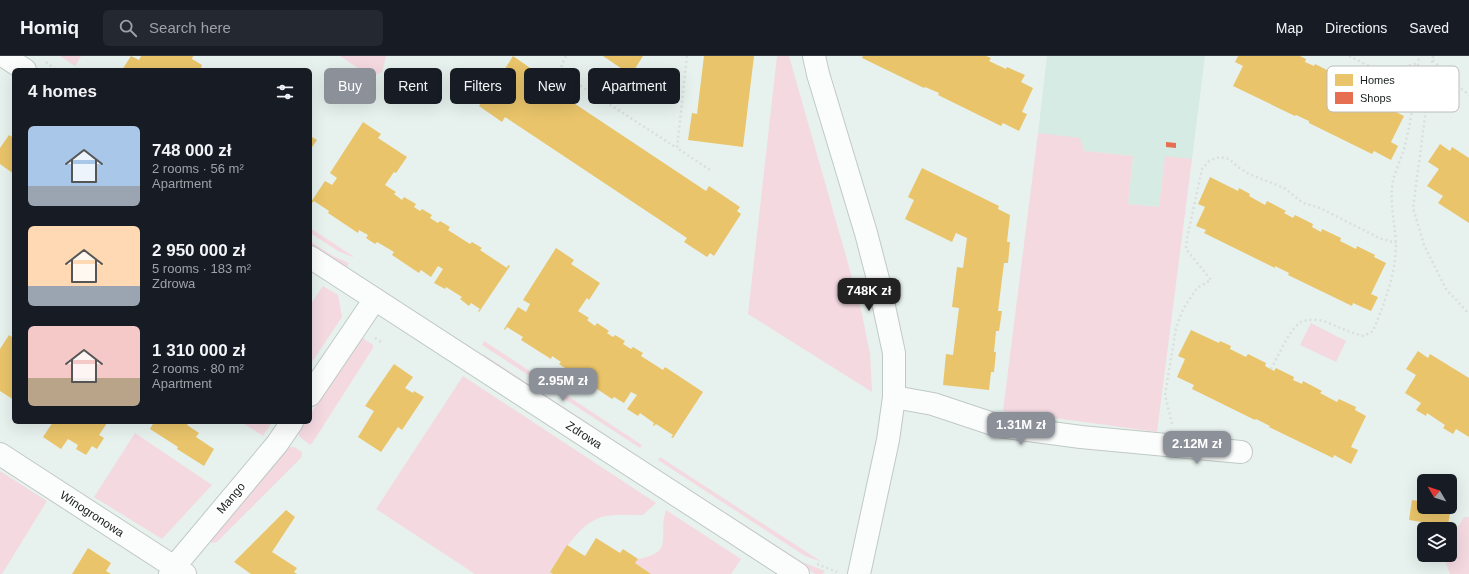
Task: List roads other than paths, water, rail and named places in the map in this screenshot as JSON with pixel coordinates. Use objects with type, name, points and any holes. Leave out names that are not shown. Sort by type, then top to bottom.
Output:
[{"type":"street","points":[[4,56],[22,68]]},
{"type":"street","points":[[814,56],[818,74],[866,233],[879,283],[894,353],[894,397],[888,440],[859,574]]},
{"type":"street","name":"Zdrowa","points":[[312,258],[798,574]]},
{"type":"street","points":[[312,392],[374,299]]},
{"type":"street","points":[[894,397],[933,404],[999,426],[1081,437],[1241,452]]},
{"type":"street","name":"Mango","points":[[176,572],[277,444],[291,424]]},
{"type":"street","name":"Winogronowa","points":[[0,454],[176,572]]}]
